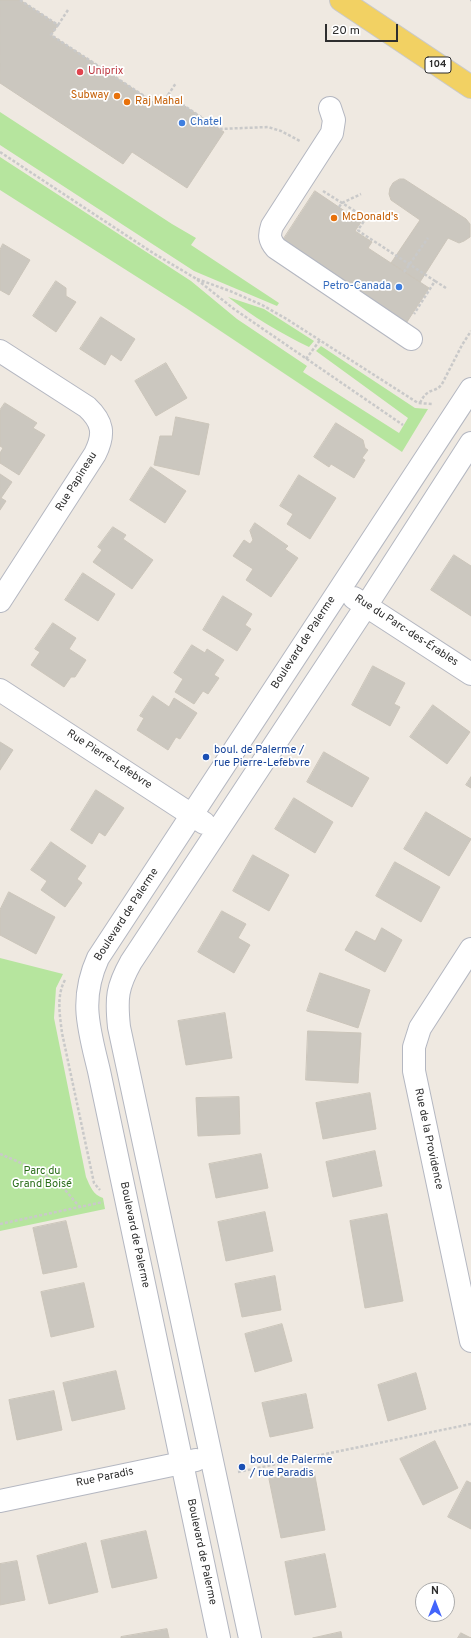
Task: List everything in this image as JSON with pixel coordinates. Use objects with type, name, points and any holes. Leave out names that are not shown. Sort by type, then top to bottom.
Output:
[{"type":"main road","name":"104","points":[[341,0],[471,87]]},
{"type":"street","points":[[330,108],[334,120],[332,133],[272,226],[269,237],[271,243],[276,248],[411,328]]},
{"type":"street","name":"Rue Papineau","points":[[0,351],[87,407],[95,414],[102,432],[101,443],[95,454],[0,601]]},
{"type":"street","name":"Boulevard de Palerme","points":[[219,1638],[89,1027],[87,1011],[89,983],[98,958],[471,390]]},
{"type":"street","points":[[250,1638],[119,1027],[117,994],[122,979],[217,831],[366,606],[471,442]]},
{"type":"street","name":"Rue du Parc-des-Érables","points":[[340,589],[471,674]]},
{"type":"street","name":"Rue Pierre-Lefebvre","points":[[0,690],[217,831]]},
{"type":"street","name":"Rue de la Providence","points":[[471,949],[420,1028],[414,1047],[413,1058],[414,1071],[471,1341]]},
{"type":"street","name":"Rue Paradis","points":[[0,1501],[211,1457]]},
{"type":"path","points":[[20,0],[58,25]]},
{"type":"path","points":[[68,10],[51,35],[160,107],[176,83]]},
{"type":"path","points":[[168,95],[218,129],[268,128],[281,131],[301,142]]},
{"type":"path","points":[[0,152],[153,253],[195,278],[234,309],[403,425]]},
{"type":"path","points":[[317,187],[366,218],[358,230],[446,288]]},
{"type":"path","points":[[339,207],[342,203],[361,194]]},
{"type":"path","points":[[404,272],[428,238]]},
{"type":"path","points":[[195,278],[262,305],[320,340],[418,403],[431,403],[436,406]]},
{"type":"path","points":[[411,328],[435,281]]},
{"type":"path","points":[[420,403],[427,392],[439,388],[442,384],[471,331]]},
{"type":"path","points":[[306,359],[320,340]]},
{"type":"path","points":[[68,977],[64,982],[60,996],[59,1013],[62,1033],[94,1183],[97,1189],[104,1193]]},
{"type":"path","points":[[0,1154],[47,1176],[64,1189],[80,1207]]},
{"type":"path","points":[[0,1224],[106,1202]]},
{"type":"path","points":[[235,1473],[471,1424]]},
{"type":"green space","points":[[0,112],[172,224],[196,238],[191,245],[279,303],[277,306],[194,271],[0,145]]},
{"type":"green space","points":[[0,157],[191,281],[237,319],[307,366],[303,372],[399,433],[408,418],[316,351],[321,346],[415,408],[428,409],[402,452],[186,308],[0,190]]},
{"type":"green space","points":[[228,297],[264,309],[314,341],[309,347],[298,342],[257,318]]},
{"type":"green space","name":"Parc du Grand Boisé","points":[[0,958],[63,974],[56,988],[54,1018],[86,1177],[94,1192],[103,1198],[105,1209],[0,1231]]},
{"type":"building","points":[[0,0],[20,0],[58,25],[51,35],[161,107],[168,95],[224,132],[187,188],[132,152],[123,164],[0,83]]},
{"type":"building","points":[[400,179],[404,179],[466,219],[470,224],[470,237],[459,243],[448,238],[420,282],[391,263],[420,220],[391,200],[389,194],[390,188],[393,183]]},
{"type":"building","points":[[315,191],[361,222],[355,231],[372,242],[368,248],[429,288],[405,325],[281,243]]},
{"type":"building","points":[[3,244],[30,260],[9,295],[0,290],[0,250]]},
{"type":"building","points":[[56,281],[66,288],[66,296],[76,302],[56,332],[33,316]]},
{"type":"building","points":[[101,317],[135,339],[121,361],[111,354],[105,365],[80,349]]},
{"type":"building","points":[[166,363],[187,398],[156,416],[135,381]]},
{"type":"building","points":[[5,403],[37,423],[33,428],[45,435],[19,475],[0,463],[0,453],[3,448],[0,446],[0,410]]},
{"type":"building","points":[[176,417],[209,424],[199,475],[154,465],[160,436],[172,436]]},
{"type":"building","points":[[336,423],[363,440],[365,448],[368,450],[362,458],[365,460],[354,478],[331,464],[329,467],[314,457]]},
{"type":"building","points":[[151,467],[186,491],[165,523],[130,500]]},
{"type":"building","points":[[0,474],[12,482],[1,498],[6,501],[0,510]]},
{"type":"building","points":[[299,475],[336,498],[310,539],[287,524],[293,514],[280,506]]},
{"type":"building","points":[[255,523],[288,546],[285,549],[298,558],[271,597],[246,580],[253,569],[233,556],[244,540],[250,544],[253,540],[250,531]]},
{"type":"building","points":[[113,527],[126,535],[123,539],[153,560],[132,589],[93,562],[102,550],[98,547]]},
{"type":"building","points":[[454,555],[471,566],[471,616],[431,590]]},
{"type":"building","points":[[83,573],[115,594],[98,621],[65,600]]},
{"type":"building","points":[[223,596],[252,614],[245,625],[251,629],[237,651],[203,630]]},
{"type":"building","points":[[53,623],[76,638],[69,649],[86,660],[75,677],[71,677],[64,687],[31,665],[40,652],[35,649]]},
{"type":"building","points":[[192,645],[205,653],[207,649],[224,660],[214,675],[219,678],[208,694],[203,691],[194,704],[175,692],[183,679],[174,673]]},
{"type":"building","points":[[373,666],[405,683],[394,704],[400,707],[390,726],[352,705]]},
{"type":"building","points":[[153,696],[169,707],[174,698],[197,713],[180,739],[176,737],[168,750],[137,730],[144,718],[140,716]]},
{"type":"building","points":[[433,705],[470,732],[447,764],[410,737]]},
{"type":"building","points":[[0,742],[13,750],[0,770]]},
{"type":"building","points":[[324,752],[369,778],[352,807],[307,782]]},
{"type":"building","points":[[471,777],[471,788],[466,785]]},
{"type":"building","points":[[96,790],[124,808],[105,836],[99,832],[92,844],[71,830]]},
{"type":"building","points":[[294,798],[333,822],[315,853],[275,829]]},
{"type":"building","points":[[426,812],[471,839],[449,876],[404,849]]},
{"type":"building","points":[[51,842],[86,866],[77,879],[82,883],[65,907],[41,890],[47,881],[31,870]]},
{"type":"building","points":[[253,855],[289,875],[269,911],[233,891]]},
{"type":"building","points":[[395,862],[440,887],[421,922],[376,896]]},
{"type":"building","points":[[9,892],[55,917],[36,954],[0,935],[0,910]]},
{"type":"building","points":[[222,911],[246,924],[238,938],[250,945],[234,973],[198,952]]},
{"type":"building","points":[[382,928],[402,940],[385,972],[345,950],[356,931],[375,941]]},
{"type":"building","points":[[320,973],[370,990],[358,1028],[307,1011]]},
{"type":"building","points":[[225,1013],[232,1058],[186,1065],[178,1021]]},
{"type":"building","points":[[308,1031],[361,1033],[358,1083],[306,1080]]},
{"type":"building","points":[[370,1093],[376,1129],[323,1139],[316,1103]]},
{"type":"building","points":[[239,1097],[240,1134],[198,1136],[196,1098]]},
{"type":"building","points":[[375,1151],[382,1186],[333,1197],[326,1162]]},
{"type":"building","points":[[261,1154],[268,1188],[216,1198],[209,1164]]},
{"type":"building","points":[[265,1212],[273,1251],[226,1261],[218,1222]]},
{"type":"building","points":[[387,1214],[403,1301],[365,1308],[350,1221]]},
{"type":"building","points":[[66,1221],[77,1267],[43,1274],[33,1228]]},
{"type":"building","points":[[275,1276],[281,1310],[242,1317],[235,1284]]},
{"type":"building","points":[[84,1283],[94,1327],[51,1337],[41,1292]]},
{"type":"building","points":[[282,1324],[292,1361],[255,1372],[245,1334]]},
{"type":"building","points":[[116,1371],[125,1409],[72,1421],[63,1383]]},
{"type":"building","points":[[416,1373],[426,1409],[388,1421],[378,1385]]},
{"type":"building","points":[[54,1391],[62,1430],[17,1440],[9,1400]]},
{"type":"building","points":[[306,1394],[313,1428],[270,1437],[262,1403]]},
{"type":"building","points":[[435,1441],[458,1488],[423,1505],[400,1459]]},
{"type":"building","points":[[314,1471],[325,1530],[281,1538],[269,1479]]},
{"type":"building","points":[[467,1481],[471,1483],[471,1529],[448,1517]]},
{"type":"building","points":[[146,1531],[157,1578],[112,1588],[101,1541]]},
{"type":"building","points":[[86,1543],[98,1592],[49,1604],[37,1556]]},
{"type":"building","points":[[325,1554],[336,1607],[295,1615],[285,1562]]},
{"type":"building","points":[[17,1561],[25,1600],[0,1605],[0,1564]]},
{"type":"building","points":[[167,1629],[169,1638],[121,1638],[121,1637]]},
{"type":"building","points":[[341,1632],[342,1638],[313,1638]]},
{"type":"building","points":[[461,1633],[471,1638],[458,1638]]},
{"type":"place","name":"Uniprix","points":[[80,72]]},
{"type":"place","name":"Subway","points":[[117,96]]},
{"type":"place","name":"Raj Mahal","points":[[127,102]]},
{"type":"place","name":"Chatel","points":[[182,123]]},
{"type":"place","name":"McDonald's","points":[[334,218]]},
{"type":"place","name":"Petro-Canada","points":[[399,287]]},
{"type":"place","name":"boul. de Palerme / rue Pierre-Lefebvre","points":[[206,757]]},
{"type":"place","name":"boul. de Palerme / rue Paradis","points":[[242,1467]]}]
